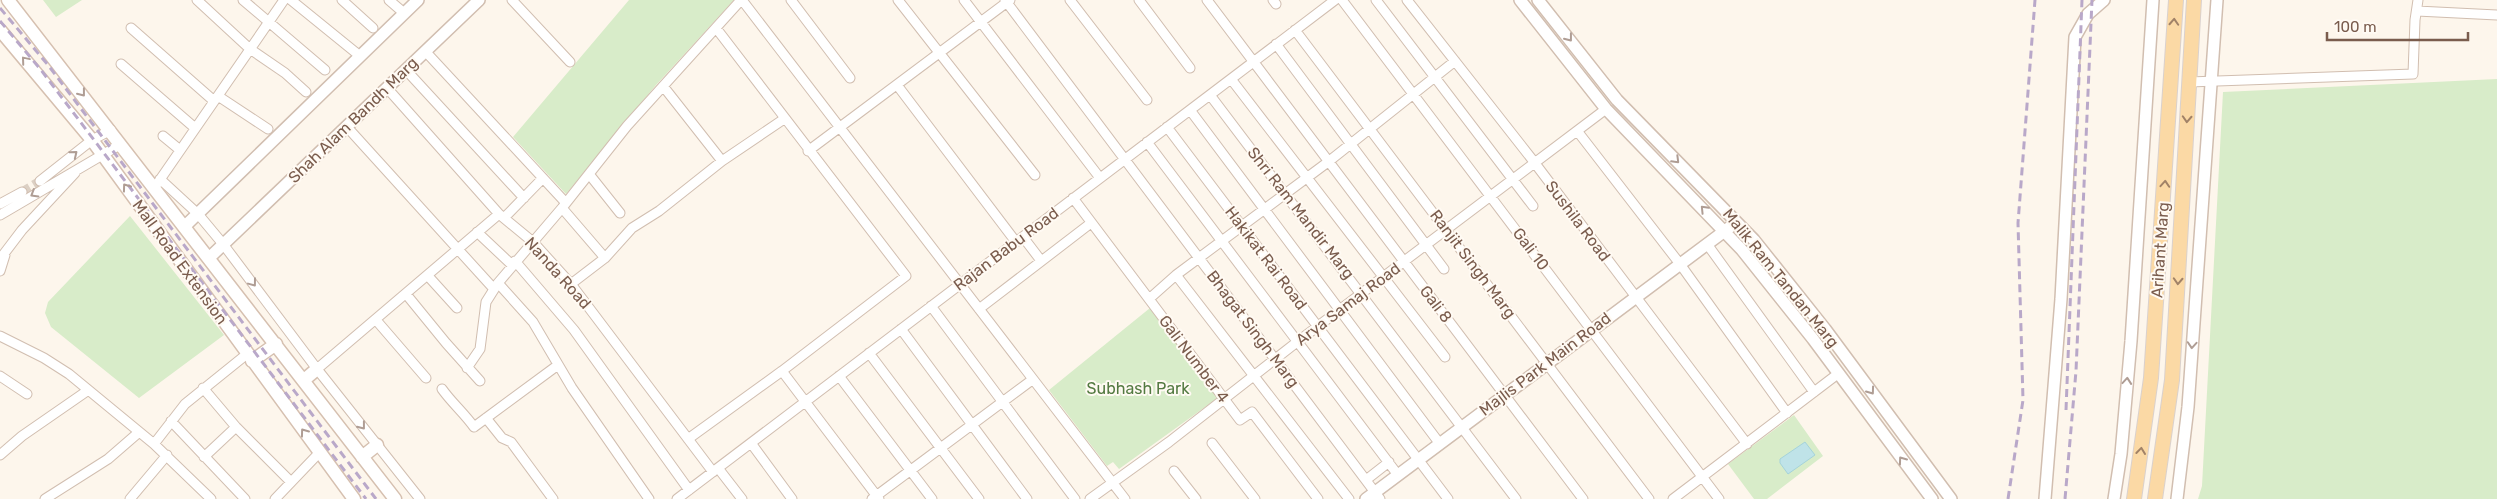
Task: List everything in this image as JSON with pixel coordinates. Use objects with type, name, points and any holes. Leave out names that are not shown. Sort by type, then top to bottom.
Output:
[{"type":"main road","points":[[8,0],[121,144],[157,184],[184,228],[395,499]]},
{"type":"main road","name":"Arihant Marg","points":[[2134,499],[2150,378],[2176,0]]},
{"type":"main road","name":"Arihant Marg","points":[[2155,499],[2172,380],[2194,0]]},
{"type":"main road","name":"Mall Road Extension","points":[[0,30],[92,140],[354,499]]},
{"type":"main road","points":[[250,357],[276,344]]},
{"type":"main road","points":[[304,380],[317,369]]},
{"type":"main road","points":[[362,457],[377,445]]},
{"type":"street","points":[[197,0],[250,49],[285,73],[306,92]]},
{"type":"street","points":[[243,0],[326,70]]},
{"type":"street","points":[[284,0],[157,184],[198,214],[225,243],[317,369],[420,499]]},
{"type":"street","points":[[291,0],[360,56]]},
{"type":"street","points":[[342,0],[373,28]]},
{"type":"street","points":[[389,0],[404,13]]},
{"type":"street","points":[[184,228],[273,133],[360,56],[418,0]]},
{"type":"street","name":"Shah Alam Bandh Marg","points":[[209,258],[479,0]]},
{"type":"street","points":[[512,0],[570,62]]},
{"type":"street","points":[[468,368],[480,349],[486,302],[496,286],[627,126],[741,0],[1125,499]]},
{"type":"street","points":[[791,0],[850,78]]},
{"type":"street","points":[[898,0],[1035,175]]},
{"type":"street","points":[[964,0],[1100,178]]},
{"type":"street","points":[[1070,0],[1147,100]]},
{"type":"street","points":[[1139,0],[1190,68]]},
{"type":"street","name":"Gali 8","points":[[1207,0],[1583,499]]},
{"type":"street","name":"Rajan Babu Road","points":[[677,499],[1335,0]]},
{"type":"street","name":"Gali 10","points":[[1342,0],[1719,499]]},
{"type":"street","points":[[1376,0],[1533,206]]},
{"type":"street","name":"Sushila Road","points":[[1407,0],[1535,164],[1747,444]]},
{"type":"street","name":"Malik Ram Tandan Marg","points":[[1520,0],[1606,109],[1725,230],[1760,272],[1932,499]]},
{"type":"street","name":"Malik Ram Tandan Marg","points":[[1538,0],[1617,100],[1738,221],[1851,364],[1951,499]]},
{"type":"street","points":[[2045,499],[2061,299],[2075,37],[2088,14],[2104,0]]},
{"type":"street","points":[[2114,499],[2121,454],[2131,341],[2153,0]]},
{"type":"street","points":[[2177,499],[2188,407],[2217,0]]},
{"type":"street","points":[[2189,82],[2413,74],[2415,20],[2418,0]]},
{"type":"street","points":[[808,151],[1007,1]]},
{"type":"street","name":"Bhagat Singh Marg","points":[[1007,1],[1276,358],[1366,480],[1374,497]]},
{"type":"street","points":[[2417,11],[2497,15]]},
{"type":"street","points":[[131,28],[216,98],[273,133]]},
{"type":"street","points":[[688,439],[782,371],[906,276],[808,151],[716,28]]},
{"type":"street","name":"Ranjit Singh Marg","points":[[1295,30],[1448,230],[1649,499]]},
{"type":"street","points":[[1276,44],[1444,268]]},
{"type":"street","points":[[425,51],[544,178],[605,258]]},
{"type":"street","points":[[1149,299],[1176,275],[1328,162],[1455,61]]},
{"type":"street","points":[[122,64],[195,128]]},
{"type":"street","points":[[406,70],[524,198]]},
{"type":"street","points":[[1231,79],[1445,357]]},
{"type":"street","points":[[897,85],[1019,239],[1039,258]]},
{"type":"street","points":[[663,86],[722,161]]},
{"type":"street","name":"Nanda Road","points":[[387,88],[502,216],[533,242],[571,284],[688,439],[742,499]]},
{"type":"street","name":"Shri Ram Mandir Marg","points":[[1210,95],[1362,293],[1461,428],[1516,499]]},
{"type":"street","points":[[1606,109],[1617,100]]},
{"type":"street","name":"Arya Samaj Road","points":[[1090,499],[1606,109]]},
{"type":"street","points":[[1190,110],[1440,444]]},
{"type":"street","points":[[571,284],[605,258],[632,228],[659,212],[722,161],[784,119]]},
{"type":"street","points":[[348,127],[457,249],[533,322],[572,388],[650,499]]},
{"type":"street","name":"Hakikat Rai Road","points":[[1167,127],[1448,499]]},
{"type":"street","points":[[40,181],[92,140],[110,130]]},
{"type":"street","points":[[1578,132],[1680,264],[1787,413]]},
{"type":"street","points":[[163,136],[180,150]]},
{"type":"street","points":[[1147,142],[1398,475]]},
{"type":"street","points":[[0,215],[83,164],[121,144]]},
{"type":"street","points":[[0,270],[2,257],[22,230],[83,164]]},
{"type":"street","points":[[588,174],[620,213]]},
{"type":"street","points":[[317,369],[428,276],[477,232],[502,216],[524,198],[544,178]]},
{"type":"street","points":[[0,204],[22,192]]},
{"type":"street","name":"Gali Number 4","points":[[1073,198],[1240,420],[1252,412],[1318,499]]},
{"type":"street","name":"Majlis Park Main Road","points":[[1374,497],[1398,475],[1738,221]]},
{"type":"street","points":[[979,309],[1092,223]]},
{"type":"street","points":[[477,232],[514,263],[574,330],[689,490]]},
{"type":"street","points":[[1706,244],[1814,392]]},
{"type":"street","points":[[1760,272],[1772,264]]},
{"type":"street","points":[[1176,275],[1348,499]]},
{"type":"street","points":[[428,276],[458,308]]},
{"type":"street","points":[[406,294],[480,381]]},
{"type":"street","points":[[931,306],[1076,499]]},
{"type":"street","points":[[376,320],[426,378]]},
{"type":"street","points":[[901,329],[1027,499]]},
{"type":"street","points":[[0,336],[44,358],[69,374],[138,433],[154,444],[211,499]]},
{"type":"street","points":[[869,353],[940,450],[979,499]]},
{"type":"street","points":[[154,444],[184,404],[203,388],[250,357]]},
{"type":"street","points":[[1673,499],[1851,364]]},
{"type":"street","points":[[442,389],[454,406],[463,412],[474,427],[558,365]]},
{"type":"street","points":[[782,371],[876,498],[1032,380]]},
{"type":"street","points":[[0,376],[27,394]]},
{"type":"street","points":[[839,376],[932,499]]},
{"type":"street","points":[[203,388],[236,427],[291,482]]},
{"type":"street","points":[[0,455],[22,436],[88,390]]},
{"type":"street","points":[[486,418],[502,438],[511,442],[553,499]]},
{"type":"street","points":[[170,421],[245,499]]},
{"type":"street","points":[[204,457],[236,427]]},
{"type":"street","points":[[45,499],[108,459],[138,433]]},
{"type":"street","points":[[751,443],[792,499]]},
{"type":"street","points":[[1212,443],[1255,499]]},
{"type":"street","points":[[275,499],[319,453]]},
{"type":"street","points":[[130,499],[166,455]]},
{"type":"street","points":[[1366,480],[1388,462]]},
{"type":"street","points":[[1174,471],[1196,499]]},
{"type":"green space","points":[[43,0],[82,0],[56,17]]},
{"type":"green space","points":[[629,0],[734,0],[656,85],[566,194],[513,137]]},
{"type":"green space","points":[[2497,79],[2497,499],[2198,499],[2202,486],[2223,92]]},
{"type":"green space","points":[[130,216],[224,335],[139,398],[51,327],[45,313],[48,302]]},
{"type":"green space","name":"Subhash Park","points":[[1150,308],[1219,397],[1119,469],[1113,462],[1107,466],[1049,390]]},
{"type":"green space","points":[[1794,415],[1823,456],[1767,499],[1754,499],[1728,464]]},
{"type":"water","points":[[1805,442],[1815,455],[1788,474],[1780,463],[1780,459]]},
{"type":"tunnel","points":[[22,192],[40,181]]},
{"type":"railway","points":[[2008,499],[2023,400],[2018,223],[2035,0]]},
{"type":"railway","points":[[2066,410],[2082,0]]},
{"type":"railway","points":[[2065,499],[2076,371],[2092,0]]},
{"type":"railway","points":[[0,8],[48,65],[376,499]]},
{"type":"railway","points":[[0,21],[41,70],[366,499]]}]
